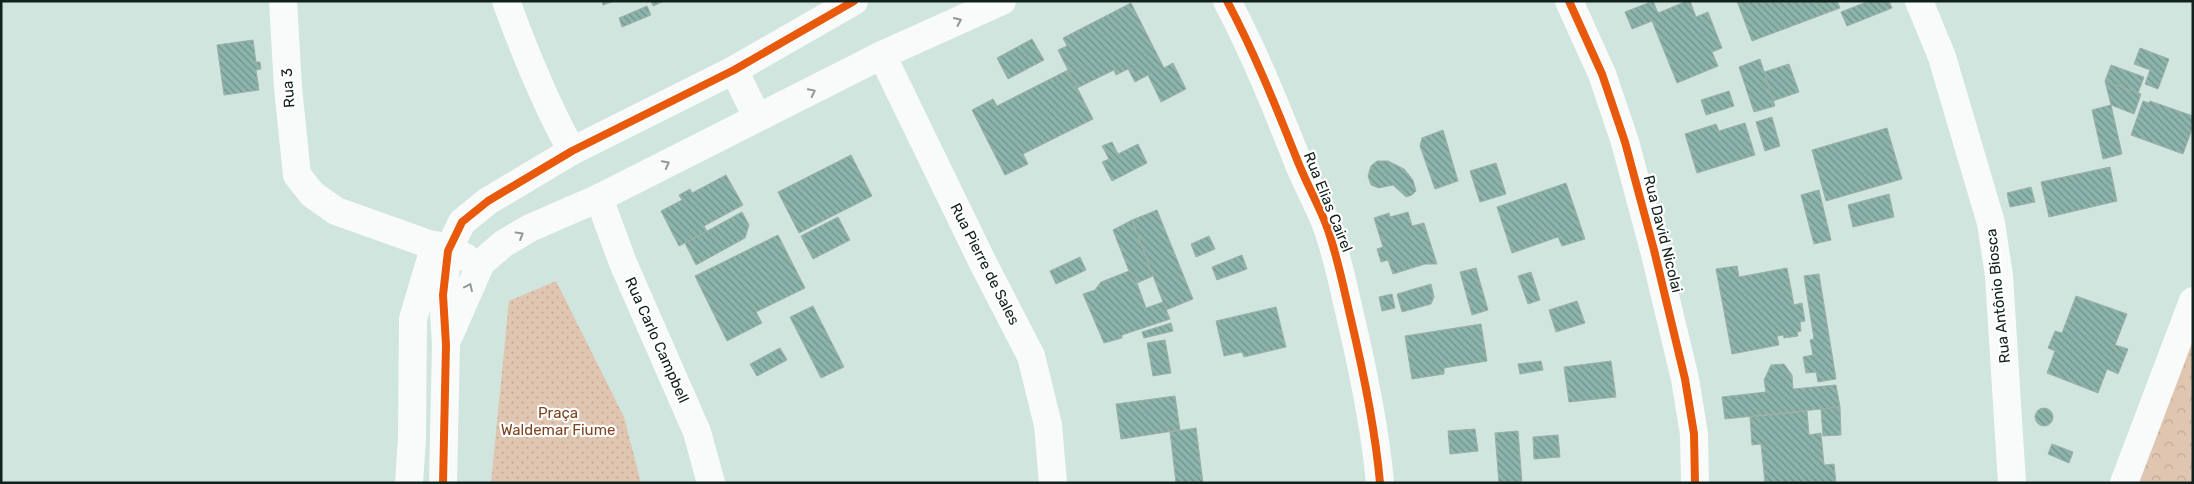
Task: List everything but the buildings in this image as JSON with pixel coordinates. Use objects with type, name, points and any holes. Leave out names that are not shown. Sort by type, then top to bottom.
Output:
[{"type":"street","name":"Rua 3","points":[[283,1],[288,88],[297,175],[312,194],[336,211],[442,248]]},
{"type":"street","points":[[506,1],[538,85],[572,151]]},
{"type":"street","points":[[409,483],[412,439],[414,319],[442,248],[462,222],[481,206],[572,151],[734,70],[854,1]]},
{"type":"street","points":[[446,344],[480,263],[503,244],[530,228],[599,198],[882,55],[1002,1]]},
{"type":"street","name":"Rua Elias Cairel","points":[[1226,1],[1244,32],[1275,100],[1297,159],[1327,227],[1339,267],[1365,384],[1377,448],[1380,483]]},
{"type":"street","name":"Rua David Nicolai","points":[[1570,1],[1602,74],[1625,142],[1654,250],[1685,379],[1694,434],[1695,483]]},
{"type":"street","name":"Rua Antônio Biosca","points":[[1919,1],[1942,57],[1991,223],[1999,284],[2012,483]]},
{"type":"street","name":"Rua Pierre de Sales","points":[[882,55],[983,264],[1031,356],[1048,425],[1053,483]]},
{"type":"street","points":[[734,70],[757,117]]},
{"type":"street","name":"Rua Carlo Campbell","points":[[599,198],[623,263],[669,364],[697,432],[711,483]]},
{"type":"street","points":[[442,248],[480,263]]},
{"type":"street","points":[[442,248],[446,344],[443,483]]},
{"type":"street","points":[[2124,483],[2193,301]]},
{"type":"green space","name":"Praça Waldemar Fiume","points":[[556,281],[624,417],[641,483],[491,483],[509,301]]},
{"type":"green space","points":[[2193,331],[2193,483],[2139,483]]},
{"type":"cycle path","points":[[443,483],[446,345],[443,295],[448,251],[462,222],[488,201],[572,151],[734,70],[854,1]]},
{"type":"cycle path","points":[[1227,1],[1264,78],[1331,238],[1364,377],[1372,419],[1380,483]]},
{"type":"cycle path","points":[[1569,1],[1602,74],[1625,142],[1654,250],[1685,379],[1694,434],[1695,483]]}]
